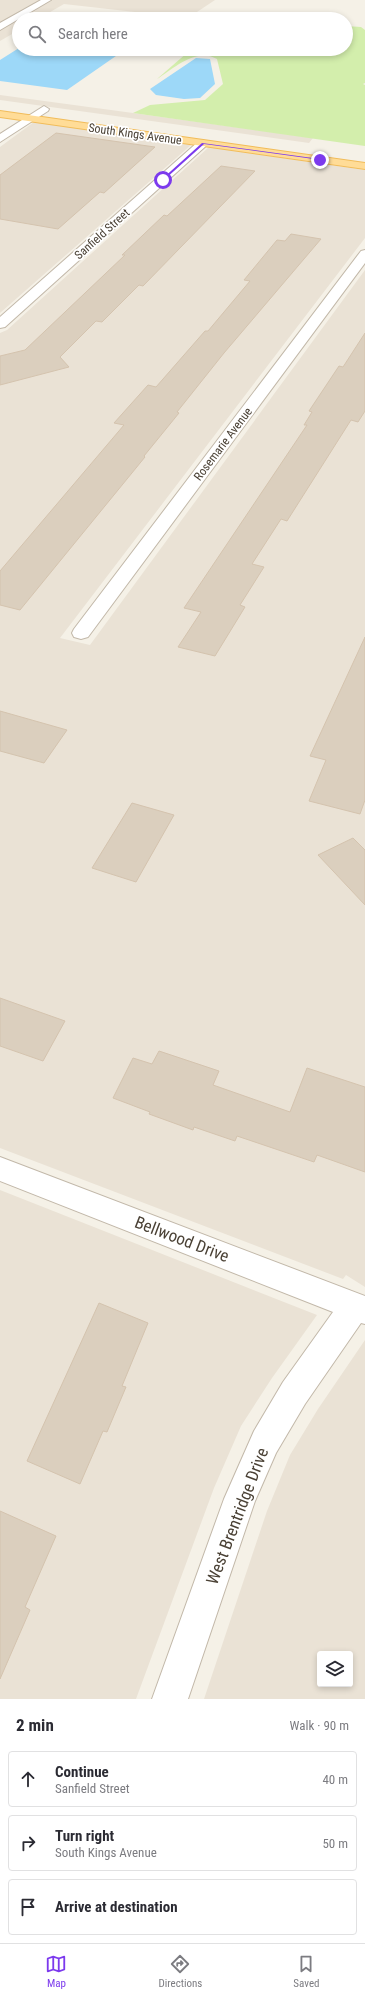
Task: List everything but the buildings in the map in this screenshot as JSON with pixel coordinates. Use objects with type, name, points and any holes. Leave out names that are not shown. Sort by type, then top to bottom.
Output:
[{"type":"main road","points":[[29,107],[48,109]]},
{"type":"main road","name":"South Kings Avenue","points":[[0,114],[365,166]]},
{"type":"street","points":[[26,12],[47,0]]},
{"type":"street","points":[[0,27],[12,20]]},
{"type":"street","points":[[0,140],[30,118],[48,109]]},
{"type":"street","name":"Sanfield Street","points":[[0,324],[203,143]]},
{"type":"street","name":"Rosemarie Avenue","points":[[81,634],[365,254]]},
{"type":"street","name":"Bellwood Drive","points":[[0,1169],[360,1308]]},
{"type":"street","name":"West Brentridge Drive","points":[[170,1699],[240,1499],[265,1442],[294,1393],[360,1308]]},
{"type":"shaded area","points":[[0,0],[215,0],[197,12],[135,12],[64,4],[50,12],[12,12],[12,34],[0,41]]},
{"type":"shaded area","points":[[0,95],[313,138],[309,143],[0,100]]},
{"type":"shaded area","points":[[34,122],[191,145],[0,313],[0,147]]},
{"type":"shaded area","points":[[209,147],[365,170],[365,238],[60,638],[90,645],[365,270],[365,1287],[346,1275],[343,1279],[0,1148],[0,333],[7,330]]},
{"type":"shaded area","points":[[0,1190],[317,1315],[272,1378],[241,1426],[214,1488],[136,1699],[0,1699]]},
{"type":"shaded area","points":[[365,1340],[365,1699],[204,1699],[267,1511],[290,1455],[318,1409]]},
{"type":"green space","points":[[353,26],[361,27],[365,30],[365,83],[363,84],[365,85],[365,146],[133,113],[150,105],[205,100],[223,84],[217,59],[209,56],[353,56]]},
{"type":"green space","points":[[183,56],[201,56],[186,60],[157,79]]},
{"type":"water","points":[[12,52],[12,56],[116,56],[67,90],[0,81],[0,60]]},
{"type":"water","points":[[196,58],[210,59],[215,84],[200,98],[184,99],[156,95],[150,89]]},
{"type":"route","points":[[163,180],[203,143],[320,160]]}]
